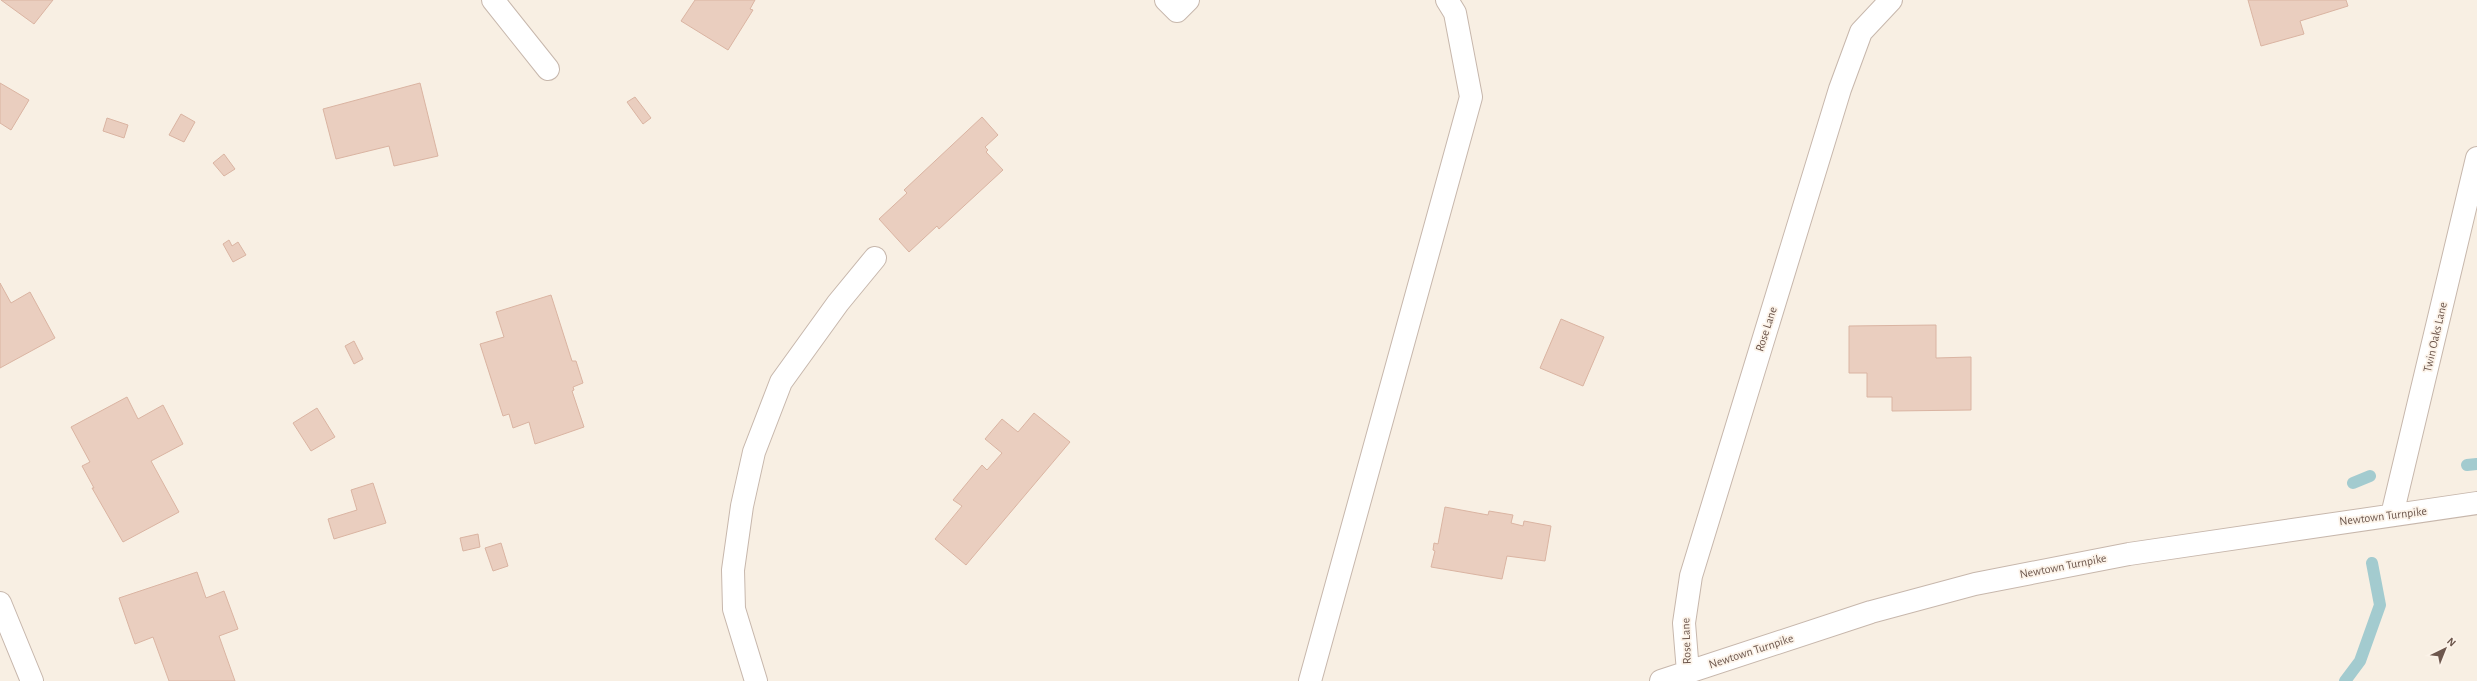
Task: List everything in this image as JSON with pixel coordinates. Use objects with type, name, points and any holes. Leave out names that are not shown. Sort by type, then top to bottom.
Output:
[{"type":"street","points":[[493,0],[548,70]]},
{"type":"street","points":[[1166,0],[1177,11],[1188,0]]},
{"type":"street","name":"Rose Lane","points":[[1688,672],[1684,623],[1690,576],[1728,450],[1791,253],[1840,88],[1861,32],[1891,0]]},
{"type":"street","points":[[1310,681],[1471,97],[1452,4]]},
{"type":"street","name":"Twin Oaks Lane","points":[[2392,515],[2477,158]]},
{"type":"street","points":[[756,681],[734,609],[733,570],[742,506],[754,452],[781,382],[838,303],[875,258]]},
{"type":"street","name":"Newtown Turnpike","points":[[1661,681],[1872,612],[1975,584],[2122,555],[2477,503]]},
{"type":"street","points":[[0,603],[32,681]]},
{"type":"building","points":[[1,0],[53,0],[34,24]]},
{"type":"building","points":[[695,0],[755,0],[750,9],[753,10],[728,50],[681,21]]},
{"type":"building","points":[[2248,0],[2346,0],[2348,6],[2300,21],[2304,34],[2261,46]]},
{"type":"building","points":[[0,83],[29,100],[11,130],[0,123]]},
{"type":"building","points":[[420,83],[438,156],[394,166],[389,146],[336,159],[323,109]]},
{"type":"building","points":[[635,97],[651,118],[643,124],[627,102]]},
{"type":"building","points":[[181,114],[195,122],[184,142],[169,135]]},
{"type":"building","points":[[982,117],[998,135],[985,147],[988,150],[986,152],[1003,170],[939,229],[937,226],[909,252],[879,219],[907,193],[904,190]]},
{"type":"building","points":[[107,118],[128,125],[124,138],[103,131]]},
{"type":"building","points":[[224,154],[235,169],[224,176],[213,163]]},
{"type":"building","points":[[229,240],[232,246],[238,242],[246,255],[233,262],[223,244]]},
{"type":"building","points":[[0,283],[11,303],[30,292],[55,338],[0,368]]},
{"type":"building","points":[[551,295],[572,361],[576,361],[583,383],[573,387],[574,390],[572,391],[584,427],[535,444],[529,422],[513,428],[509,414],[503,416],[480,344],[504,337],[496,312]]},
{"type":"building","points":[[1561,319],[1604,337],[1583,386],[1540,368]]},
{"type":"building","points":[[1936,325],[1936,358],[1971,357],[1971,410],[1892,411],[1892,397],[1867,397],[1867,373],[1849,373],[1849,326]]},
{"type":"building","points":[[354,341],[363,359],[354,364],[345,346]]},
{"type":"building","points":[[127,397],[138,419],[163,405],[183,444],[151,461],[179,512],[123,542],[92,488],[94,488],[82,466],[90,462],[71,427]]},
{"type":"building","points":[[317,408],[335,437],[311,451],[293,423]]},
{"type":"building","points":[[1034,413],[1070,442],[966,565],[935,539],[962,506],[953,500],[982,465],[987,470],[1002,453],[985,439],[1002,419],[1018,432]]},
{"type":"building","points":[[373,483],[386,523],[334,539],[328,519],[357,510],[351,490]]},
{"type":"building","points":[[1445,507],[1488,515],[1489,511],[1513,515],[1511,523],[1523,526],[1524,521],[1551,526],[1545,561],[1507,556],[1502,579],[1431,567],[1435,551],[1433,550],[1434,543],[1438,544]]},
{"type":"building","points":[[478,534],[480,547],[463,551],[460,538]]},
{"type":"building","points":[[501,543],[508,566],[493,571],[485,548]]},
{"type":"building","points":[[197,572],[206,598],[224,591],[238,629],[219,636],[235,681],[169,681],[153,637],[135,644],[119,598]]},
{"type":"waterway","points":[[2467,465],[2477,464]]},
{"type":"waterway","points":[[2353,483],[2370,476]]},
{"type":"waterway","points":[[2345,681],[2360,661],[2380,605],[2372,563]]}]
